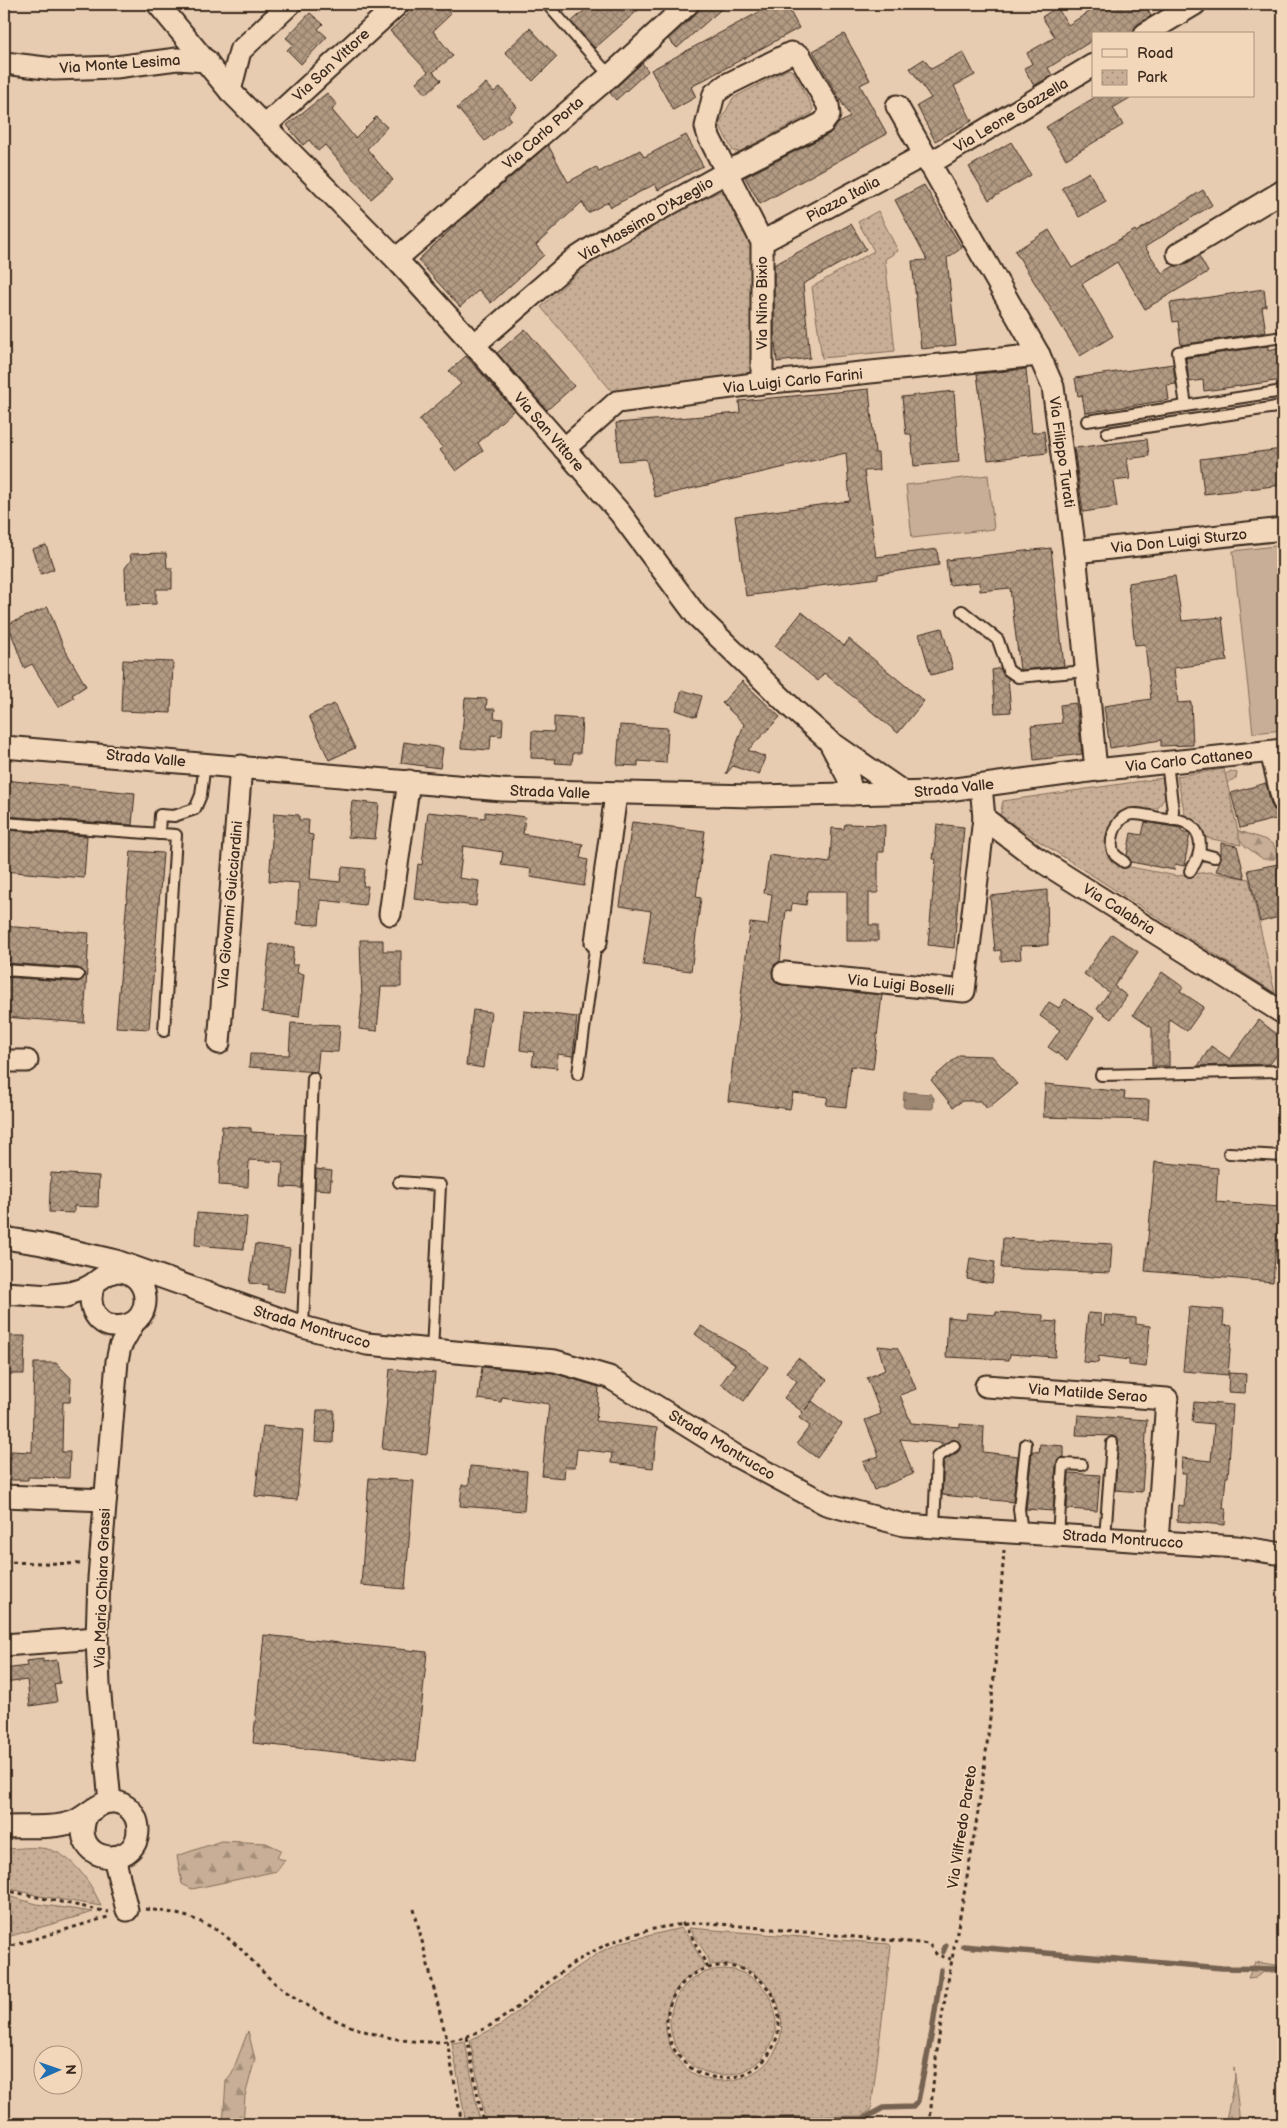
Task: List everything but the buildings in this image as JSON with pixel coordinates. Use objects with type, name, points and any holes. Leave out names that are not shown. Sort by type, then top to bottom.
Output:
[{"type":"street","name":"Via San Vittore","points":[[158,4],[230,91],[396,259],[474,345],[620,513],[696,614],[793,709],[829,741],[903,792]]},
{"type":"street","points":[[230,91],[240,50],[290,4]]},
{"type":"street","name":"Via San Vittore","points":[[264,126],[398,4]]},
{"type":"street","name":"Via Carlo Porta","points":[[396,259],[610,76],[688,4]]},
{"type":"street","points":[[1149,32],[1195,4]]},
{"type":"street","name":"Via Nino Bixio","points":[[727,172],[823,123],[829,116],[828,105],[800,56],[791,53],[781,56],[726,85],[714,94],[706,127],[709,136],[727,172],[762,242],[762,383]]},
{"type":"street","name":"Via Monte Lesima","points":[[4,63],[54,69],[116,67],[177,59],[207,61]]},
{"type":"street","name":"Via Leone Gazzella","points":[[927,160],[1092,66]]},
{"type":"street","name":"Via Filippo Turati","points":[[897,106],[1039,355],[1053,387],[1075,552],[1096,770]]},
{"type":"street","name":"Piazza Italia","points":[[762,242],[927,160]]},
{"type":"street","name":"Via Massimo D'Azeglio","points":[[474,345],[580,256],[604,240],[727,172]]},
{"type":"street","points":[[1178,254],[1283,191]]},
{"type":"street","name":"Via Luigi Carlo Farini","points":[[564,449],[617,402],[762,383],[1039,355]]},
{"type":"street","name":"Via Don Luigi Sturzo","points":[[1075,552],[1283,529]]},
{"type":"street","name":"Via San Vittore","points":[[829,741],[848,777],[852,794]]},
{"type":"street","name":"Strada Valle","points":[[4,747],[502,790],[616,794],[752,796],[933,792],[1096,770]]},
{"type":"street","points":[[1277,751],[1283,801]]},
{"type":"street","name":"Via Carlo Cattaneo","points":[[1096,770],[1277,751]]},
{"type":"street","name":"Via Giovanni Guicciardini","points":[[219,1043],[241,766]]},
{"type":"street","points":[[390,914],[408,781]]},
{"type":"street","points":[[981,786],[984,818]]},
{"type":"street","points":[[596,942],[616,794]]},
{"type":"street","name":"Via Luigi Boselli","points":[[784,973],[964,991],[984,818]]},
{"type":"street","name":"Via Calabria","points":[[984,818],[1035,857],[1283,1014]]},
{"type":"street","points":[[4,1060],[27,1061]]},
{"type":"street","name":"Strada Montrucco","points":[[4,1238],[42,1244],[106,1272],[126,1272],[140,1282],[147,1296]]},
{"type":"street","points":[[4,1293],[52,1295],[75,1300],[116,1327],[134,1322],[141,1316],[147,1296],[148,1282],[138,1269]]},
{"type":"street","name":"Strada Montrucco","points":[[106,1272],[138,1269],[303,1327],[367,1344],[432,1352],[555,1361],[609,1377],[736,1456],[826,1504],[904,1525],[1237,1547],[1283,1554]]},
{"type":"street","points":[[52,1295],[79,1291],[106,1272]]},
{"type":"street","points":[[97,1316],[90,1298],[106,1272]]},
{"type":"street","points":[[147,1296],[160,1285],[173,1282]]},
{"type":"street","name":"Via Maria Chiara Grassi","points":[[97,1316],[110,1346],[115,1375]]},
{"type":"street","name":"Via Maria Chiara Grassi","points":[[110,1802],[99,1685],[97,1638],[100,1565],[115,1375],[120,1347],[134,1322]]},
{"type":"street","name":"Via Matilde Serao","points":[[986,1386],[1167,1399],[1156,1542]]},
{"type":"street","points":[[4,1496],[105,1500]]},
{"type":"street","points":[[4,1645],[97,1638]]},
{"type":"street","points":[[4,1827],[47,1826],[73,1822],[88,1814],[101,1803],[110,1802],[126,1806],[137,1820],[138,1829],[133,1846],[127,1852],[114,1857],[100,1855],[87,1844],[68,1833],[47,1826]]},
{"type":"street","points":[[87,1844],[83,1829],[88,1814]]},
{"type":"street","points":[[114,1857],[127,1910]]},
{"type":"lane","points":[[547,4],[610,76]]},
{"type":"lane","points":[[1186,406],[1178,352],[1283,337]]},
{"type":"lane","points":[[1087,421],[1283,391]]},
{"type":"lane","points":[[1107,433],[1283,406]]},
{"type":"lane","points":[[962,611],[998,640],[1008,670],[1018,677],[1086,671]]},
{"type":"lane","points":[[159,834],[160,815],[174,816],[195,809],[201,795],[205,763]]},
{"type":"lane","points":[[1167,763],[1173,811],[1172,820]]},
{"type":"lane","points":[[1124,862],[1115,854],[1113,843],[1115,828],[1122,818],[1130,814],[1182,822],[1198,832],[1201,842],[1198,861],[1190,871]]},
{"type":"lane","points":[[4,823],[176,835],[164,1031]]},
{"type":"lane","points":[[1199,854],[1214,857]]},
{"type":"lane","points":[[578,1074],[596,942]]},
{"type":"lane","points":[[4,970],[78,975]]},
{"type":"lane","points":[[1101,1075],[1283,1071]]},
{"type":"lane","points":[[303,1327],[313,1078]]},
{"type":"lane","points":[[1229,1153],[1283,1156]]},
{"type":"lane","points":[[399,1182],[440,1185],[432,1352]]},
{"type":"lane","points":[[1105,1538],[1112,1443]]},
{"type":"lane","points":[[1013,1533],[1019,1510],[1026,1444]]},
{"type":"lane","points":[[934,1527],[937,1457],[954,1446]]},
{"type":"lane","points":[[1058,1535],[1063,1464],[1082,1465]]},
{"type":"path","name":"Via Vilfredo Pareto","points":[[930,2124],[951,1959],[974,1836],[1013,1533]]},
{"type":"path","points":[[4,1562],[100,1565]]},
{"type":"path","points":[[4,1890],[38,1899],[93,1908],[116,1915],[4,1948]]},
{"type":"path","points":[[127,1910],[167,1911],[204,1923],[230,1939],[275,1983],[301,2002],[332,2018],[386,2037],[412,2041],[447,2041],[467,2037],[499,2022],[547,1983],[598,1948],[620,1938],[682,1923],[709,1923],[929,1944],[937,1956],[951,1959]]},
{"type":"path","points":[[414,1910],[447,2041],[462,2124]]},
{"type":"path","points":[[682,1923],[697,1944],[708,1968]]},
{"type":"path","points":[[734,1967],[745,1971],[765,1986],[777,2008],[778,2033],[771,2050],[760,2065],[738,2076],[713,2077],[690,2067],[681,2059],[670,2037],[668,2018],[672,2000],[687,1980],[708,1968],[734,1967]]},
{"type":"path","points":[[467,2037],[483,2124]]},
{"type":"green space","points":[[788,69],[793,71],[813,108],[812,113],[739,152],[733,151],[719,124],[733,98]]},
{"type":"green space","points":[[725,189],[757,244],[756,375],[616,396],[541,307],[609,244]]},
{"type":"green space","points":[[878,211],[898,251],[885,259],[895,351],[822,358],[812,287],[874,251],[858,222]]},
{"type":"green space","points":[[988,475],[994,529],[912,538],[906,485]]},
{"type":"green space","points":[[1283,545],[1283,730],[1253,733],[1233,551]]},
{"type":"green space","points":[[1224,769],[1241,845],[1207,838],[1193,820],[1185,815],[1177,776]]},
{"type":"green space","points":[[1231,771],[1237,773],[1236,778],[1225,786],[1237,830],[1266,840],[1274,845],[1277,855],[1274,859],[1263,859],[1245,846],[1192,777],[1199,772],[1215,777]]},
{"type":"green space","points":[[1163,778],[1165,797],[1158,808],[1142,812],[1113,826],[1112,854],[1125,866],[1177,876],[1209,872],[1249,879],[1275,993],[1000,816],[1003,801]]},
{"type":"green space","points":[[221,1841],[266,1843],[281,1850],[277,1858],[285,1860],[277,1871],[192,1889],[182,1884],[177,1856]]},
{"type":"green space","points":[[42,1848],[65,1857],[73,1863],[87,1880],[101,1906],[39,1896],[4,1887],[4,1849]]},
{"type":"green space","points":[[4,1895],[37,1904],[93,1912],[4,1938]]},
{"type":"green space","points":[[681,1928],[690,1939],[705,1967],[684,1981],[671,1999],[666,2020],[668,2040],[677,2059],[692,2073],[712,2080],[737,2079],[760,2069],[775,2052],[781,2033],[780,2011],[772,1992],[757,1976],[737,1966],[710,1965],[704,1951],[689,1928],[889,1944],[891,1946],[871,2110],[862,2116],[536,2119],[531,2120],[530,2124],[486,2124],[470,2040],[501,2025],[550,1986],[600,1952],[622,1942]]},
{"type":"green space","points":[[1255,1962],[1283,1966],[1283,1972],[1264,1972],[1256,1977],[1248,1978]]},
{"type":"green space","points":[[723,1969],[743,1973],[760,1985],[772,2002],[776,2022],[772,2042],[760,2059],[743,2071],[723,2075],[703,2071],[686,2059],[674,2042],[670,2022],[674,2002],[686,1985],[703,1973]]},
{"type":"green space","points":[[248,2031],[255,2059],[245,2096],[243,2124],[223,2124],[226,2081],[232,2073]]},
{"type":"green space","points":[[465,2041],[480,2124],[466,2124],[452,2043]]},
{"type":"green space","points":[[1234,2068],[1240,2124],[1225,2124],[1235,2078]]},
{"type":"water","points":[[904,1092],[931,1094],[934,1098],[933,1109],[905,1108],[903,1106]]},
{"type":"waterway","points":[[943,1952],[946,1945]]},
{"type":"waterway","points":[[963,1946],[1222,1968],[1283,1969]]},
{"type":"waterway","points":[[532,2124],[538,2121],[863,2119],[883,2108],[913,2107],[918,2101],[932,2032],[941,1970]]}]
